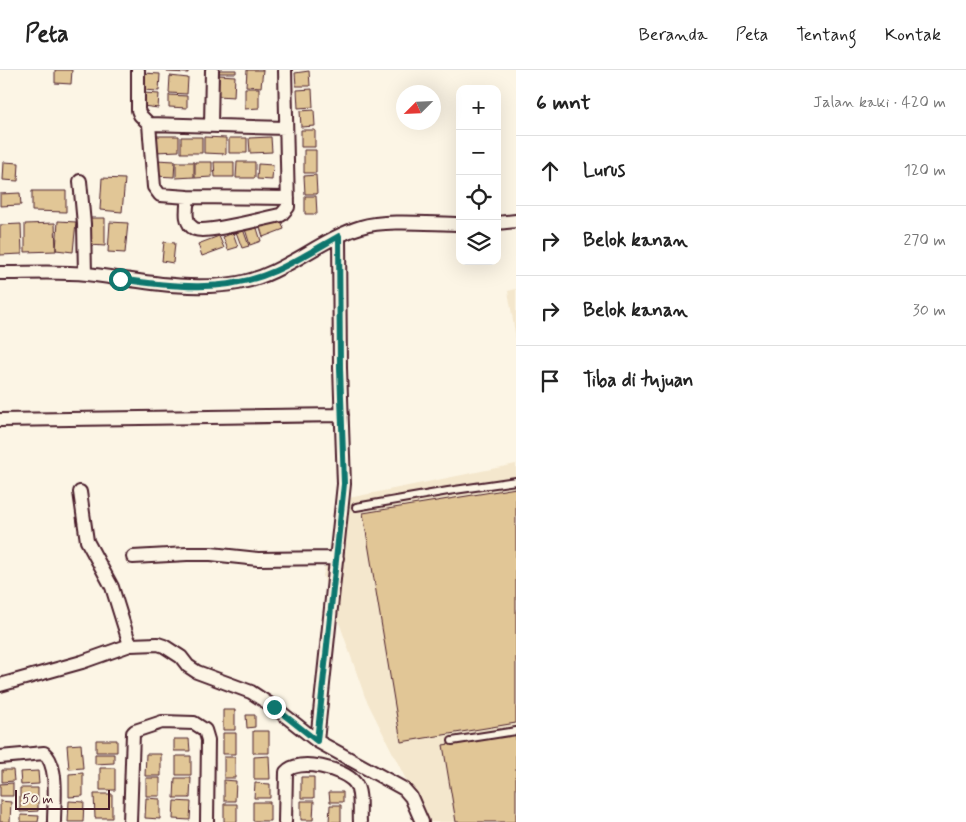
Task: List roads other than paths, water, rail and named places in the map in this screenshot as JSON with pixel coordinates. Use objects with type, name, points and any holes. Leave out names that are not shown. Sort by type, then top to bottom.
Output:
[{"type":"street","points":[[138,70],[138,110],[140,115],[149,124],[154,187],[160,195],[288,198]]},
{"type":"street","points":[[211,126],[212,70]]},
{"type":"street","points":[[188,197],[186,212],[191,225],[195,229],[208,230],[280,215],[288,207],[285,70]]},
{"type":"street","points":[[149,124],[286,128]]},
{"type":"street","points":[[80,181],[84,224],[85,274]]},
{"type":"street","points":[[501,223],[516,221]]},
{"type":"street","points":[[0,273],[85,274],[138,282],[198,287],[231,284],[274,272],[339,236],[362,226],[380,224],[456,224]]},
{"type":"street","points":[[317,741],[344,484],[340,368],[339,236]]},
{"type":"street","points":[[0,420],[342,415]]},
{"type":"street","points":[[80,492],[88,541],[112,587],[130,645]]},
{"type":"street","points":[[133,557],[211,554],[258,559],[337,558]]},
{"type":"street","points":[[0,685],[82,662],[130,645],[158,644],[170,649],[197,672],[251,692],[317,741],[408,793],[422,822]]},
{"type":"street","points":[[130,822],[133,733],[134,731],[162,722],[194,723],[205,730],[208,740],[207,822]]},
{"type":"street","points":[[0,757],[44,753],[48,757],[54,770],[54,822]]},
{"type":"street","points":[[285,822],[286,772],[294,765],[316,765],[348,776],[355,783],[358,790],[360,822]]},
{"type":"lane","points":[[356,507],[516,481]]},
{"type":"lane","points":[[452,741],[516,731]]}]
